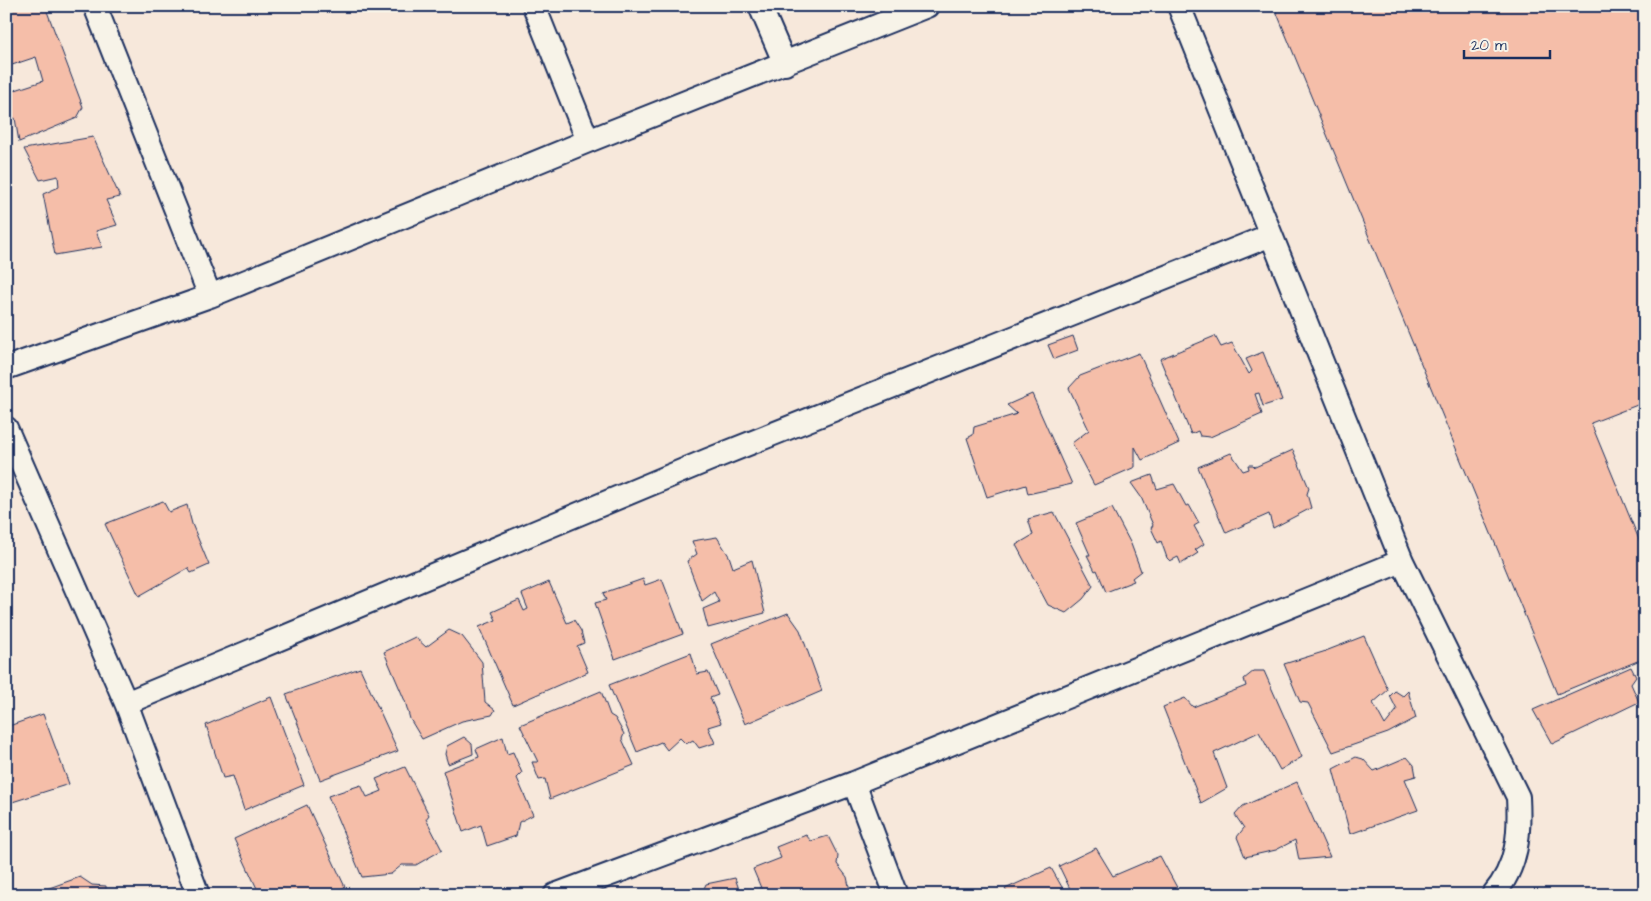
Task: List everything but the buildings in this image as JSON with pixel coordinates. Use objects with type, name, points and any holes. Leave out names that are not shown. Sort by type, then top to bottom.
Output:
[{"type":"street","points":[[95,6],[210,296]]},
{"type":"street","points":[[534,6],[588,141]]},
{"type":"street","points":[[760,6],[785,64]]},
{"type":"street","points":[[6,368],[210,296],[588,141],[927,6]]},
{"type":"street","points":[[1179,6],[1402,561],[1518,798],[1520,831],[1515,857],[1505,881],[1494,895]]},
{"type":"street","points":[[126,703],[708,460],[1271,235]]},
{"type":"street","points":[[6,428],[126,703],[198,895]]},
{"type":"street","points":[[555,895],[854,783],[1402,561]]},
{"type":"street","points":[[854,783],[896,895]]}]
